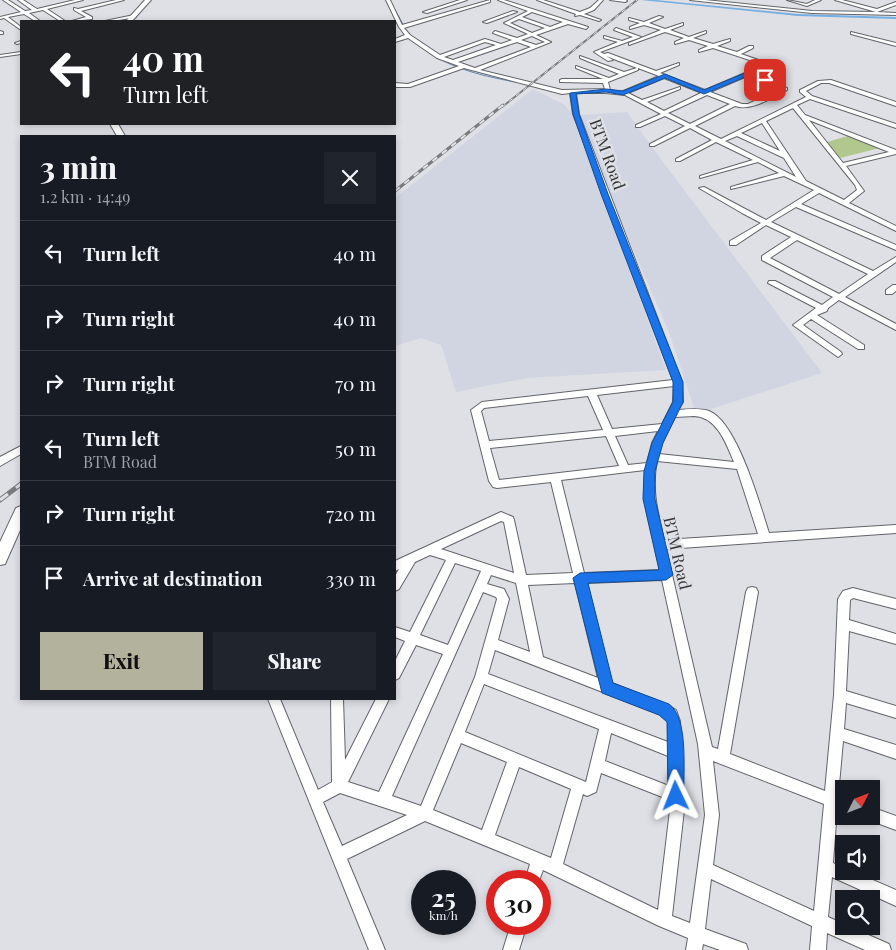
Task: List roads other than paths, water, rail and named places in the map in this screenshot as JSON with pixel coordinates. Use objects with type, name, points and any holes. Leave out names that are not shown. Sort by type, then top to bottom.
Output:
[{"type":"main road","points":[[132,19],[148,0]]},
{"type":"main road","points":[[0,559],[20,514]]},
{"type":"street","points":[[5,0],[36,20]]},
{"type":"street","points":[[20,0],[36,10]]},
{"type":"street","points":[[50,0],[57,5]]},
{"type":"street","points":[[4,17],[81,0]]},
{"type":"street","points":[[78,10],[120,0]]},
{"type":"street","points":[[394,0],[388,1],[401,27],[408,36],[439,57],[453,62],[461,68]]},
{"type":"street","points":[[425,12],[465,0]]},
{"type":"street","points":[[500,0],[532,11],[568,20]]},
{"type":"street","points":[[520,0],[586,28]]},
{"type":"street","points":[[539,0],[599,20]]},
{"type":"street","points":[[453,62],[549,28],[592,9],[601,0]]},
{"type":"street","points":[[612,0],[625,1]]},
{"type":"street","points":[[692,0],[829,13],[894,14]]},
{"type":"street","points":[[734,0],[756,7]]},
{"type":"street","points":[[779,9],[792,1],[807,5],[818,0]]},
{"type":"street","points":[[837,0],[894,14]]},
{"type":"street","points":[[829,13],[862,0]]},
{"type":"street","points":[[401,27],[486,1],[516,12],[549,28]]},
{"type":"street","points":[[440,2],[448,5]]},
{"type":"street","points":[[67,3],[90,18],[79,20]]},
{"type":"street","points":[[878,10],[896,3]]},
{"type":"street","points":[[43,8],[61,20]]},
{"type":"street","points":[[506,23],[532,11]]},
{"type":"street","points":[[0,12],[20,28]]},
{"type":"street","points":[[485,22],[516,12]]},
{"type":"street","points":[[632,28],[661,17]]},
{"type":"street","points":[[120,20],[132,19]]},
{"type":"street","points":[[631,19],[767,64]]},
{"type":"street","points":[[475,70],[549,41],[506,23],[492,20]]},
{"type":"street","points":[[603,55],[681,24]]},
{"type":"street","points":[[616,29],[645,39]]},
{"type":"street","points":[[495,32],[536,47]]},
{"type":"street","points":[[677,43],[704,32]]},
{"type":"street","points":[[853,33],[896,45]]},
{"type":"street","points":[[396,41],[408,36]]},
{"type":"street","points":[[606,37],[621,42]]},
{"type":"street","points":[[637,37],[596,52],[636,69],[660,76]]},
{"type":"street","points":[[439,57],[486,40],[500,45]]},
{"type":"street","points":[[702,51],[728,40]]},
{"type":"street","points":[[737,54],[751,47]]},
{"type":"street","points":[[0,56],[20,53]]},
{"type":"street","points":[[603,55],[660,76],[705,93],[734,104],[749,106],[785,89],[746,75],[705,93],[638,126]]},
{"type":"street","points":[[582,57],[624,74]]},
{"type":"street","points":[[588,60],[562,81],[607,80],[636,69]]},
{"type":"street","points":[[623,93],[660,76],[677,64]]},
{"type":"street","points":[[578,67],[607,80]]},
{"type":"street","points":[[396,85],[408,86],[461,68],[573,93],[608,91],[623,93],[896,229]]},
{"type":"street","points":[[607,80],[608,91]]},
{"type":"street","points":[[896,104],[829,81],[820,82],[802,91],[810,96],[896,126]]},
{"type":"street","points":[[642,102],[678,88]]},
{"type":"street","name":"BTM Road","points":[[573,93],[576,114],[605,194],[678,382],[678,402],[652,462],[649,499],[706,752],[712,815],[694,950]]},
{"type":"street","points":[[678,160],[717,141],[738,134],[810,96]]},
{"type":"street","points":[[652,145],[734,104]]},
{"type":"street","points":[[794,105],[806,117],[839,163],[858,185],[861,191],[844,203]]},
{"type":"street","points":[[806,117],[896,152]]},
{"type":"street","points":[[763,121],[803,182]]},
{"type":"street","points":[[738,134],[788,158]]},
{"type":"street","points":[[839,163],[885,148]]},
{"type":"street","points":[[839,163],[896,152]]},
{"type":"street","points":[[702,177],[759,160]]},
{"type":"street","points":[[733,188],[786,173]]},
{"type":"street","points":[[702,188],[766,223],[874,274]]},
{"type":"street","points":[[733,243],[819,190]]},
{"type":"street","points":[[795,204],[896,248]]},
{"type":"street","points":[[887,224],[896,218]]},
{"type":"street","points":[[796,237],[765,258],[896,327]]},
{"type":"street","points":[[838,354],[798,327],[798,323],[840,298],[896,258]]},
{"type":"street","points":[[772,283],[824,308]]},
{"type":"street","points":[[889,292],[896,286]]},
{"type":"street","points":[[812,316],[861,346]]},
{"type":"street","points":[[678,382],[477,407],[476,410],[494,481],[497,484],[555,478],[625,469],[652,462],[741,466]]},
{"type":"street","points":[[591,392],[625,469]]},
{"type":"street","points":[[672,414],[708,414],[718,421],[741,466],[765,539]]},
{"type":"street","points":[[486,446],[666,427]]},
{"type":"street","points":[[0,462],[20,451]]},
{"type":"street","points":[[555,478],[607,688]]},
{"type":"street","points":[[396,566],[501,516],[506,517],[509,520],[538,661]]},
{"type":"street","points":[[660,546],[896,529]]},
{"type":"street","points":[[430,550],[522,580],[666,575]]},
{"type":"street","points":[[396,672],[452,558]]},
{"type":"street","points":[[396,584],[410,560]]},
{"type":"street","points":[[383,800],[488,569]]},
{"type":"street","points":[[339,855],[425,814],[481,676],[492,643],[503,596],[480,586]]},
{"type":"street","points":[[723,758],[752,592]]},
{"type":"street","points":[[837,780],[836,733],[840,695],[844,599],[847,595],[853,593],[896,604]]},
{"type":"street","points":[[843,624],[896,639]]},
{"type":"street","points":[[396,632],[450,651]]},
{"type":"street","points":[[492,643],[664,709],[671,714],[674,721],[677,810],[664,921]]},
{"type":"street","points":[[481,676],[674,751]]},
{"type":"street","points":[[840,695],[896,712]]},
{"type":"street","points":[[274,700],[377,950]]},
{"type":"street","points":[[337,700],[340,786]]},
{"type":"street","points":[[315,799],[340,786],[382,700]]},
{"type":"street","points":[[457,734],[587,789],[591,786],[607,725]]},
{"type":"street","points":[[836,733],[896,752]]},
{"type":"street","points":[[706,752],[835,801]]},
{"type":"street","points":[[486,839],[515,759]]},
{"type":"street","points":[[596,764],[676,796]]},
{"type":"street","points":[[340,786],[425,814],[539,860],[664,921],[740,950]]},
{"type":"street","points":[[556,868],[579,786]]},
{"type":"street","points":[[818,950],[825,868],[835,813]]},
{"type":"street","points":[[880,817],[896,823]]},
{"type":"street","points":[[536,870],[539,860]]},
{"type":"street","points":[[825,868],[896,898]]},
{"type":"street","points":[[705,869],[884,950]]},
{"type":"street","points":[[511,950],[516,935]]},
{"type":"waterway","points":[[643,0],[798,15],[896,18]]},
{"type":"waterway","points":[[394,8],[404,26]]},
{"type":"waterway","points":[[414,41],[425,50],[461,69],[515,82]]},
{"type":"railway","points":[[502,107],[637,0]]},
{"type":"railway","points":[[396,190],[503,105]]},
{"type":"railway","points":[[0,500],[20,485]]}]
